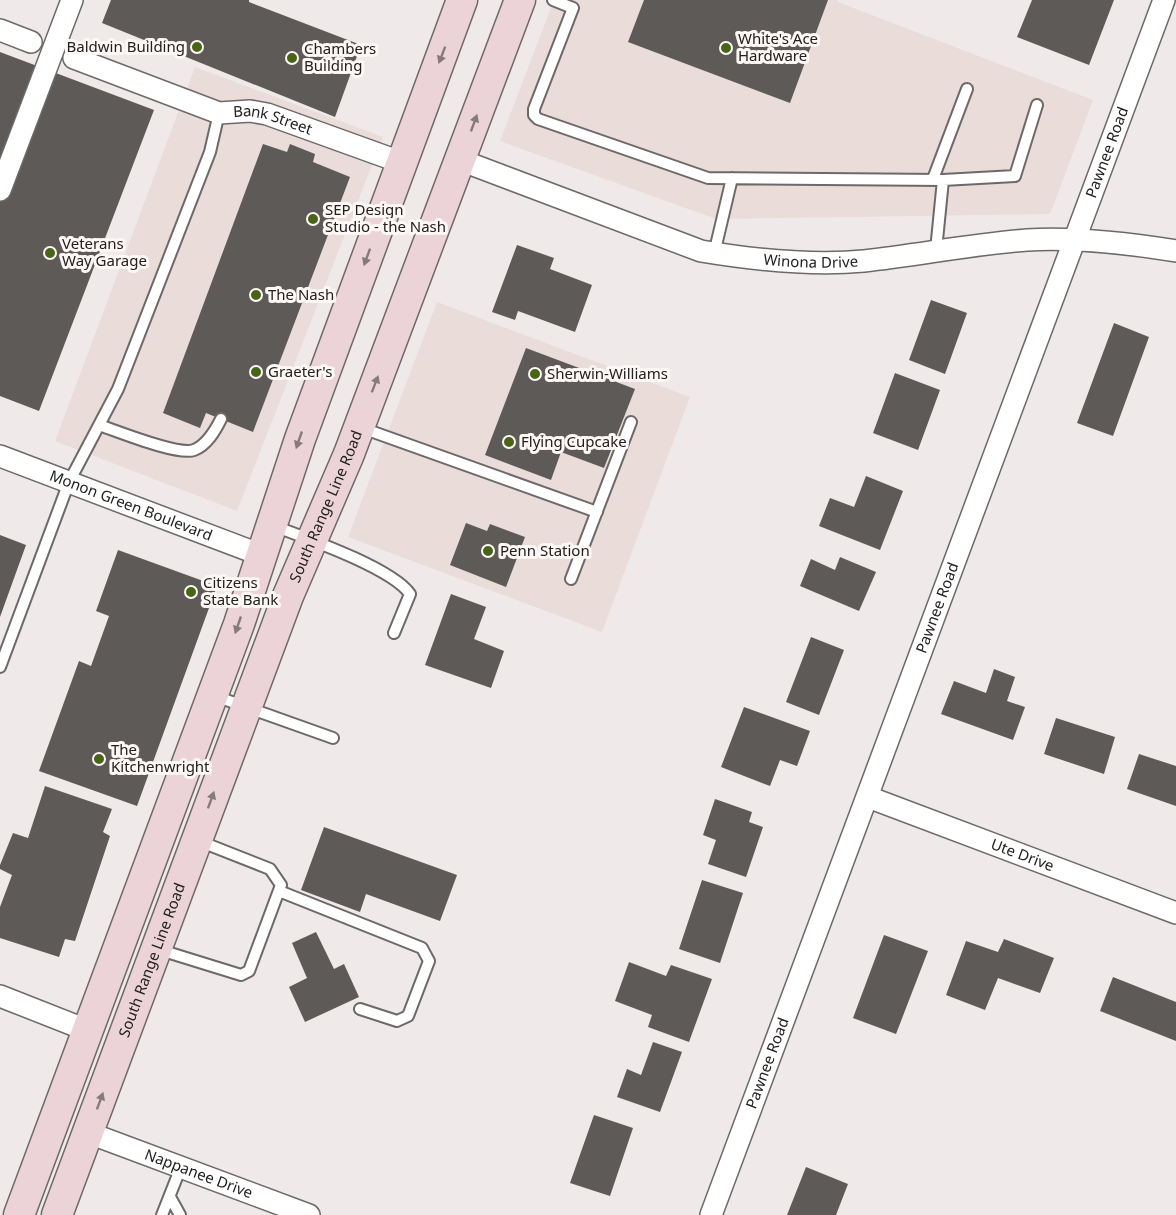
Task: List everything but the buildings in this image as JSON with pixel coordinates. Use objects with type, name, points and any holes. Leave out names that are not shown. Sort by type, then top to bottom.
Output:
[{"type":"main road","points":[[20,1215],[213,695],[300,439],[462,0]]},
{"type":"main road","name":"South Range Line Road","points":[[57,1215],[288,596],[359,427],[520,0]]},
{"type":"street","points":[[0,190],[72,0]]},
{"type":"street","name":"Pawnee Road","points":[[711,1215],[1164,0]]},
{"type":"street","points":[[0,30],[31,42]]},
{"type":"street","name":"Bank Street","points":[[74,58],[219,113],[250,111],[267,114],[403,163]]},
{"type":"street","name":"Winona Drive","points":[[460,160],[714,254],[788,262],[863,261],[1028,240],[1124,243],[1176,251]]},
{"type":"street","name":"Monon Green Boulevard","points":[[0,456],[261,555]]},
{"type":"street","name":"Ute Drive","points":[[868,797],[1176,913]]},
{"type":"street","points":[[0,996],[89,1031]]},
{"type":"street","name":"Nappanee Drive","points":[[89,1133],[309,1215]]},
{"type":"lane","points":[[553,0],[575,4],[534,109],[534,115],[708,178],[938,180],[1015,176],[1037,105]]},
{"type":"lane","points":[[936,250],[938,180],[967,89]]},
{"type":"lane","points":[[0,667],[69,482],[118,389],[210,152],[219,113]]},
{"type":"lane","points":[[714,254],[732,178]]},
{"type":"lane","points":[[99,425],[168,448],[192,451],[208,441],[220,419]]},
{"type":"lane","points":[[571,579],[632,422]]},
{"type":"lane","points":[[359,427],[597,512]]},
{"type":"lane","points":[[271,525],[312,540],[404,585],[410,594],[394,633]]},
{"type":"lane","points":[[213,695],[333,738]]},
{"type":"lane","points":[[156,949],[241,975],[249,971],[279,891],[281,885],[270,869],[196,840]]},
{"type":"lane","points":[[279,891],[422,948],[429,961],[408,1016],[397,1021],[360,1009]]},
{"type":"lane","points":[[162,1215],[181,1167]]},
{"type":"lane","points":[[170,1197],[180,1215]]},
{"type":"shaded area","points":[[554,0],[838,0],[838,2],[1093,100],[1050,214],[716,219],[500,141]]},
{"type":"shaded area","points":[[195,67],[383,137],[237,511],[55,441]]},
{"type":"shaded area","points":[[437,302],[690,397],[602,632],[348,537]]},
{"type":"place","name":"Baldwin Building","points":[[197,47]]},
{"type":"place","name":"White's Ace Hardware","points":[[726,48]]},
{"type":"place","name":"Chambers Building","points":[[292,58]]},
{"type":"place","name":"SEP Design Studio - the Nash","points":[[313,219]]},
{"type":"place","name":"Veterans Way Garage","points":[[50,253]]},
{"type":"place","name":"The Nash","points":[[256,295]]},
{"type":"place","name":"Graeter's","points":[[256,372]]},
{"type":"place","name":"Sherwin-Williams","points":[[535,374]]},
{"type":"place","name":"Flying Cupcake","points":[[509,442]]},
{"type":"place","name":"Penn Station","points":[[488,551]]},
{"type":"place","name":"Citizens State Bank","points":[[191,592]]},
{"type":"place","name":"The Kitchenwright","points":[[99,759]]}]
